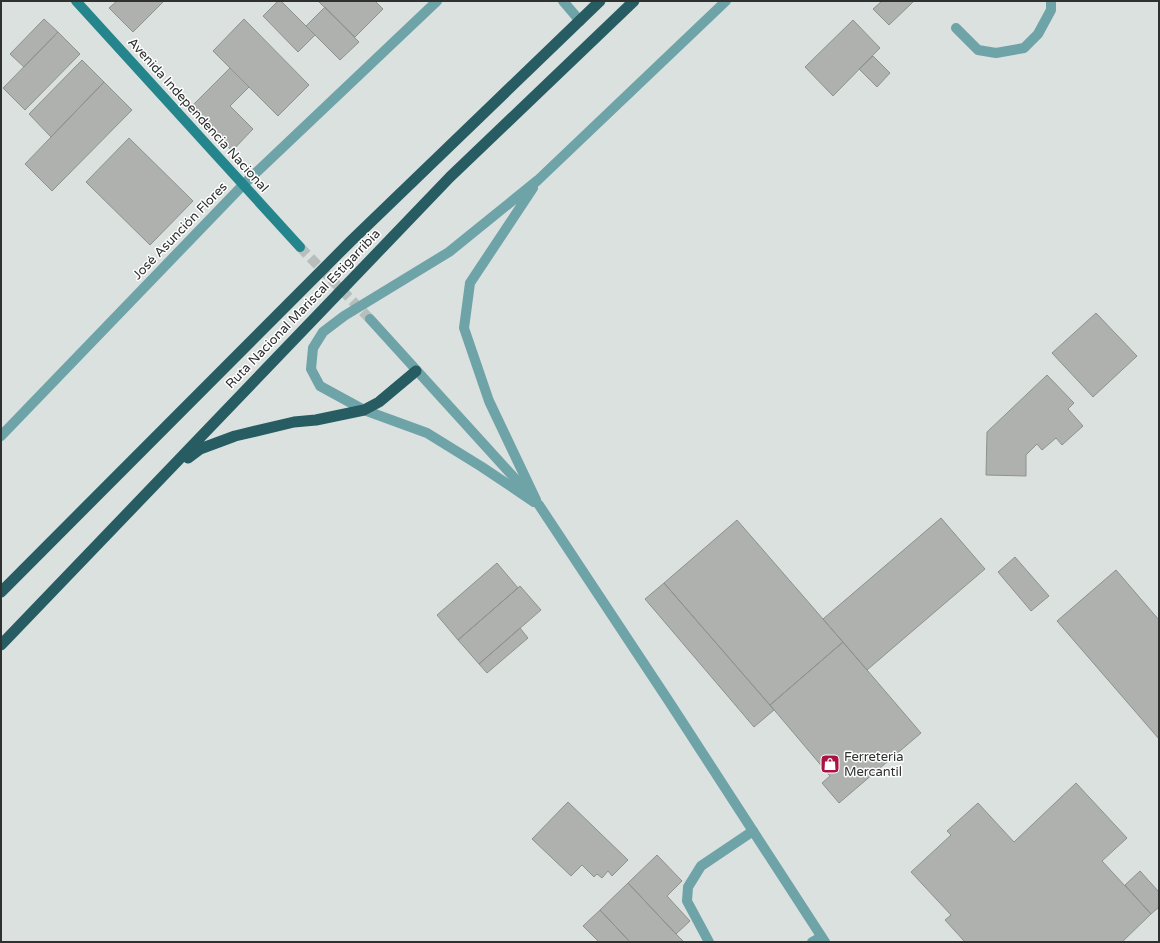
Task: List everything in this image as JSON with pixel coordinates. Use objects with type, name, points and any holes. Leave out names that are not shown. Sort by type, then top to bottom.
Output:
[{"type":"highway","name":"Ruta Nacional Mariscal Estigarribia","points":[[1,592],[351,241],[600,1]]},
{"type":"highway","name":"Ruta Nacional Mariscal Estigarribia","points":[[1,645],[450,177],[634,1]]},
{"type":"highway","points":[[163,476],[200,449],[235,436],[294,422],[316,420],[364,410],[380,402],[416,371]]},
{"type":"main road","name":"Avenida Independencia Nacional","points":[[76,1],[300,247]]},
{"type":"street","name":"José Asunción Flores","points":[[1,436],[243,185],[437,1]]},
{"type":"street","points":[[563,1],[580,21]]},
{"type":"street","points":[[539,505],[428,433],[364,410],[320,386],[311,369],[313,348],[323,332],[344,316],[449,252],[538,180],[726,1]]},
{"type":"street","points":[[956,28],[978,50],[996,53],[1024,48],[1038,34],[1051,10],[1052,1]]},
{"type":"street","points":[[538,180],[470,283],[464,328],[489,401],[539,505],[754,831],[819,940]]},
{"type":"street","points":[[370,319],[539,505]]},
{"type":"street","points":[[709,942],[687,901],[688,887],[701,866],[754,831]]},
{"type":"building","points":[[117,1],[164,1],[133,32],[109,8]]},
{"type":"building","points":[[278,1],[281,1],[315,35],[298,52],[263,16]]},
{"type":"building","points":[[318,1],[375,1],[383,9],[355,37]]},
{"type":"building","points":[[882,1],[914,1],[889,25],[873,9]]},
{"type":"building","points":[[325,7],[359,42],[340,60],[306,26]]},
{"type":"building","points":[[44,19],[58,32],[24,67],[10,54]]},
{"type":"building","points":[[244,19],[309,85],[278,116],[213,51]]},
{"type":"building","points":[[853,20],[880,48],[833,96],[805,67]]},
{"type":"building","points":[[58,32],[80,54],[25,110],[3,88]]},
{"type":"building","points":[[873,56],[890,73],[877,87],[859,69]]},
{"type":"building","points":[[82,60],[104,82],[51,137],[29,114]]},
{"type":"building","points":[[230,68],[249,87],[230,106],[253,129],[232,151],[190,108]]},
{"type":"building","points":[[104,82],[132,110],[52,191],[25,164]]},
{"type":"building","points":[[129,138],[193,201],[150,245],[86,182]]},
{"type":"building","points":[[1096,313],[1137,356],[1093,397],[1052,353]]},
{"type":"building","points":[[1047,375],[1074,403],[1068,409],[1083,426],[1062,445],[1056,438],[1042,450],[1037,444],[1026,455],[1026,476],[986,475],[987,432]]},
{"type":"building","points":[[941,518],[985,569],[867,670],[823,619]]},
{"type":"building","points":[[737,520],[843,642],[770,705],[664,583]]},
{"type":"building","points":[[1015,557],[1049,596],[1031,611],[998,572]]},
{"type":"building","points":[[497,563],[518,588],[458,640],[437,615]]},
{"type":"building","points":[[1116,570],[1159,620],[1159,739],[1057,621]]},
{"type":"building","points":[[664,583],[774,710],[754,727],[645,599]]},
{"type":"building","points":[[520,586],[541,610],[479,664],[458,640]]},
{"type":"building","points":[[520,628],[528,638],[487,673],[479,664]]},
{"type":"building","points":[[843,642],[921,733],[839,803],[822,783],[830,776],[770,705]]},
{"type":"building","points":[[1076,783],[1127,838],[1102,861],[1151,914],[1122,942],[965,942],[945,920],[951,915],[911,872],[951,835],[947,831],[978,803],[1014,842]]},
{"type":"building","points":[[568,802],[628,860],[612,876],[608,871],[602,878],[597,874],[594,877],[582,865],[571,876],[532,839]]},
{"type":"building","points":[[657,855],[682,881],[667,896],[690,921],[676,934],[628,883]]},
{"type":"building","points":[[1140,871],[1159,892],[1159,907],[1151,914],[1125,885]]},
{"type":"building","points":[[628,883],[684,942],[630,942],[600,910]]},
{"type":"building","points":[[600,910],[630,942],[599,942],[583,926]]},
{"type":"tunnel","points":[[300,247],[370,319]]},
{"type":"place","name":"Ferreteria Mercantil","points":[[830,764]]}]
